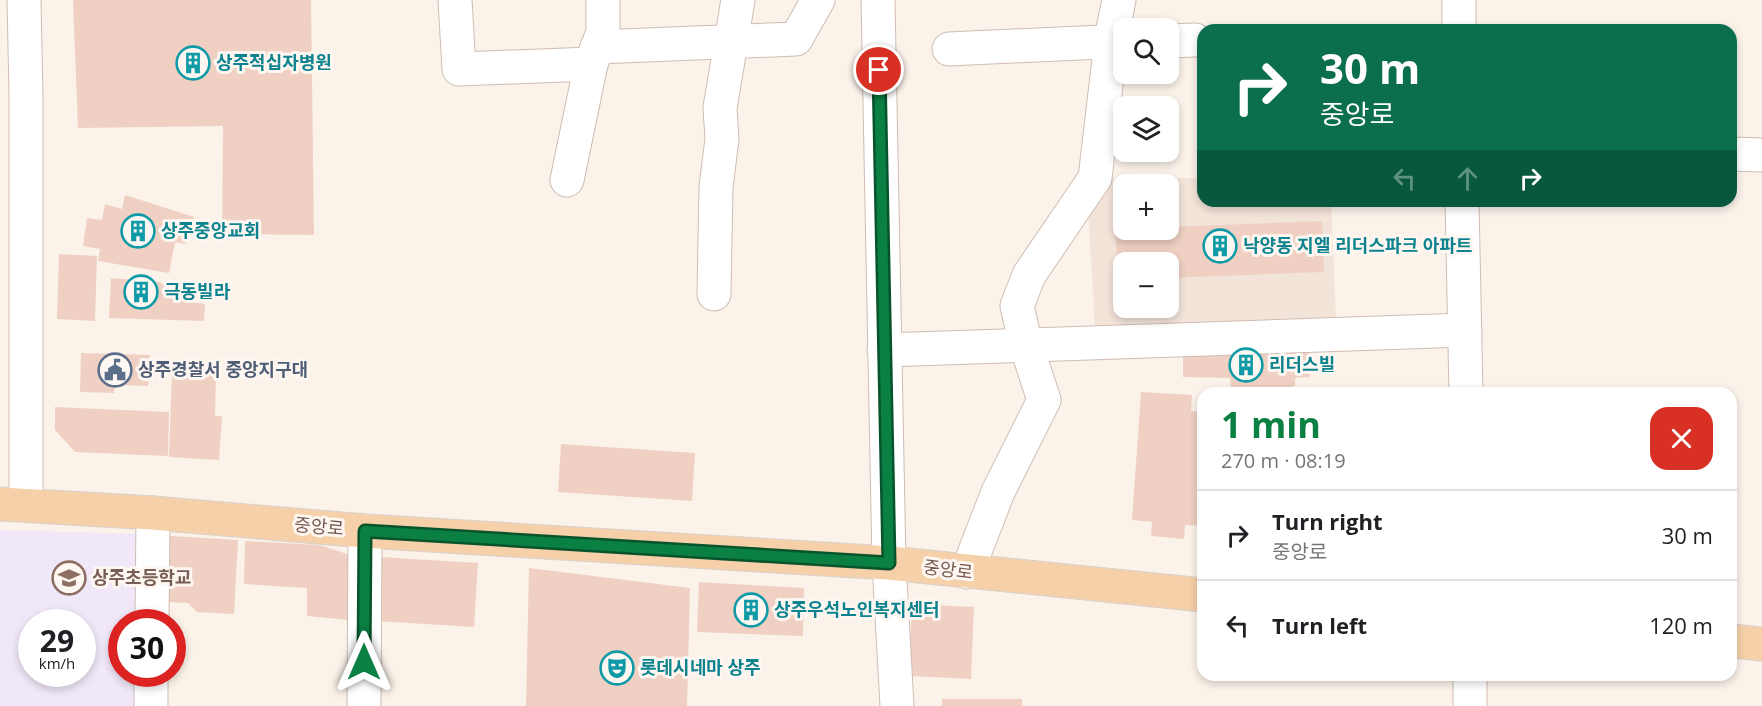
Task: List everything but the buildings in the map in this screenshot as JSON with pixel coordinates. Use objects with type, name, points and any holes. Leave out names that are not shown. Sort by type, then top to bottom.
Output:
[{"type":"main road","name":"중앙로","points":[[13,504],[365,531],[889,563],[1197,594]]},
{"type":"main road","points":[[1737,642],[1762,644]]},
{"type":"street","points":[[13,504],[13,115],[24,0]]},
{"type":"street","points":[[455,0],[459,69],[733,42],[796,39],[818,0]]},
{"type":"street","points":[[567,180],[594,56],[603,32],[603,0]]},
{"type":"street","points":[[714,294],[716,187],[722,139],[720,108],[733,42],[738,0]]},
{"type":"street","points":[[878,0],[889,563],[897,706]]},
{"type":"street","points":[[1119,0],[1119,18]]},
{"type":"street","points":[[1459,0],[1460,24]]},
{"type":"street","points":[[949,49],[1113,41]]},
{"type":"street","points":[[967,572],[998,492],[1044,400],[1026,345],[1017,306],[1029,275],[1095,178],[1113,71]]},
{"type":"street","points":[[1737,154],[1762,155]]},
{"type":"street","points":[[1462,207],[1466,387]]},
{"type":"street","points":[[884,350],[1465,330]]},
{"type":"street","points":[[152,609],[153,513]]},
{"type":"street","points":[[364,706],[365,531]]},
{"type":"street","points":[[1470,681],[1470,706]]},
{"type":"street","points":[[151,687],[151,706]]},
{"type":"shaded area","points":[[1179,178],[1197,178],[1197,207],[1331,207],[1336,319],[1095,331],[1088,205],[1103,179],[1113,179],[1113,240],[1179,240]]},
{"type":"shaded area","name":"상주초등학교","points":[[0,530],[139,534],[136,609],[108,609],[108,687],[135,687],[134,706],[0,706]]},
{"type":"place","name":"상주적십자병원","points":[[193,63]]},
{"type":"place","name":"상주중앙교회","points":[[138,231]]},
{"type":"place","name":"낙양동 지엘 리더스파크 아파트","points":[[1220,246]]},
{"type":"place","name":"극동빌라","points":[[141,292]]},
{"type":"place","name":"리더스빌","points":[[1246,365]]},
{"type":"place","name":"상주경찰서 중앙지구대","points":[[115,370]]},
{"type":"place","name":"상주초등학교","points":[[69,578]]},
{"type":"place","name":"상주우석노인복지센터","points":[[751,610]]},
{"type":"place","name":"롯데시네마 상주","points":[[617,668]]},
{"type":"route","points":[[364,662],[365,531],[889,563],[879,70]]}]
